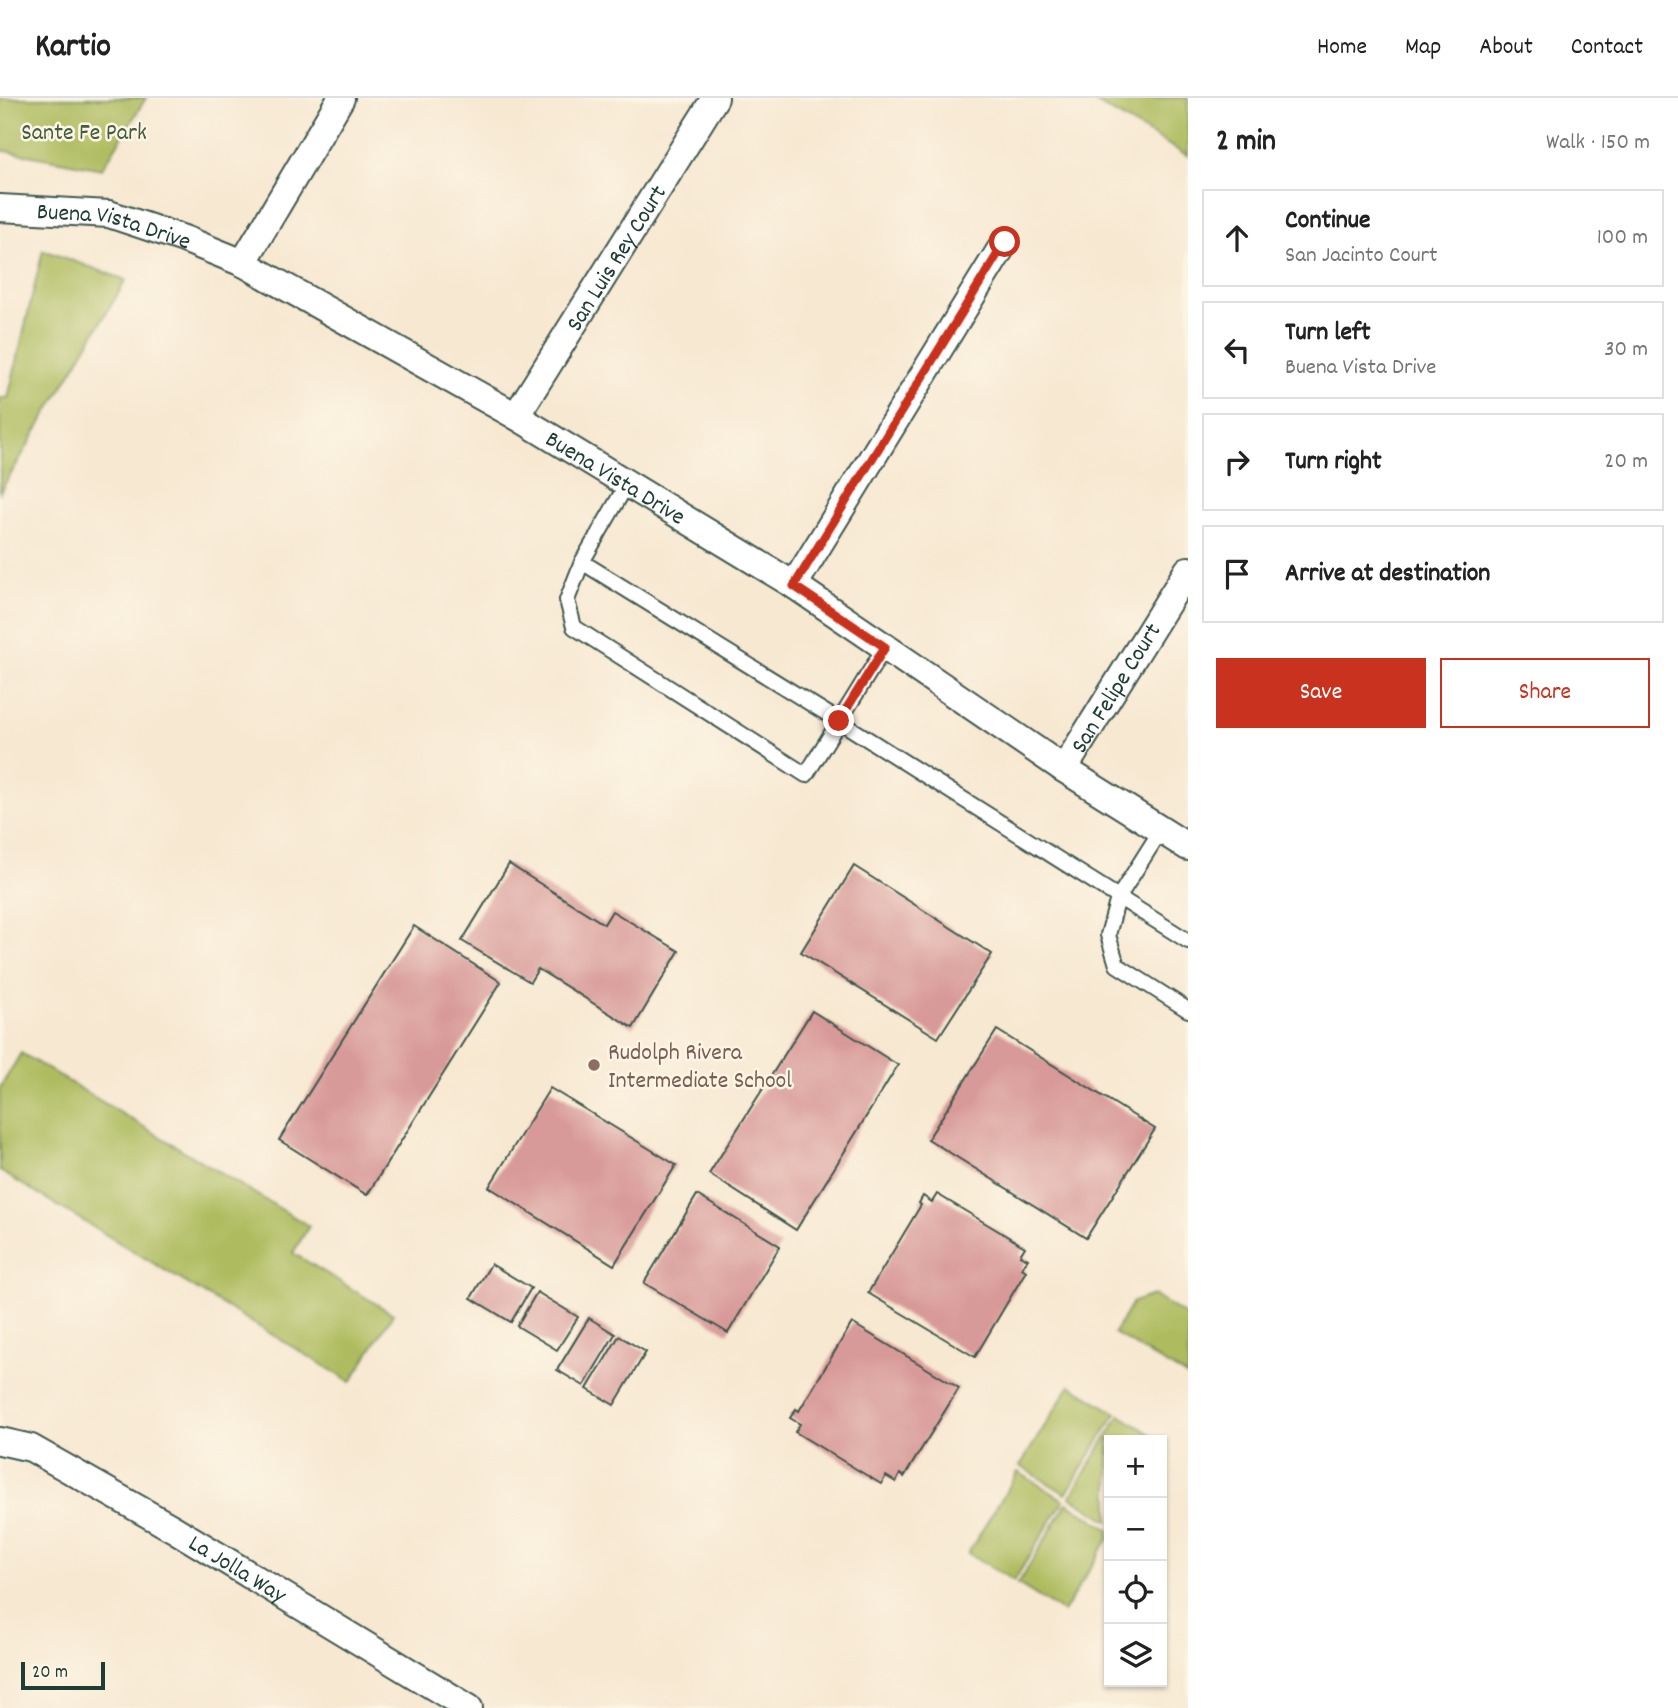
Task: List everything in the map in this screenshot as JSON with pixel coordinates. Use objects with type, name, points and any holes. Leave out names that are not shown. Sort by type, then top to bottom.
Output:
[{"type":"street","points":[[243,264],[341,98]]},
{"type":"street","name":"San Luis Rey Court","points":[[516,416],[715,98]]},
{"type":"street","name":"Buena Vista Drive","points":[[0,208],[109,214],[184,239],[243,264],[516,416],[794,586],[1064,769],[1188,847]]},
{"type":"street","points":[[794,586],[1005,242]]},
{"type":"street","name":"San Felipe Court","points":[[1064,769],[1188,570]]},
{"type":"street","name":"La Jolla Way","points":[[0,1441],[31,1448],[174,1529],[469,1708]]},
{"type":"lane","points":[[627,484],[582,562],[567,600],[574,627],[806,775],[885,647]]},
{"type":"lane","points":[[582,562],[1188,941]]},
{"type":"lane","points":[[1161,830],[1118,898],[1108,935],[1117,965],[1188,1010]]},
{"type":"green space","name":"Sante Fe Park","points":[[0,98],[146,98],[102,169],[0,150]]},
{"type":"green space","points":[[1088,98],[1188,98],[1188,156]]},
{"type":"green space","points":[[43,250],[126,280],[0,492],[0,398],[8,398]]},
{"type":"green space","points":[[21,1053],[309,1226],[293,1253],[393,1314],[351,1382],[0,1171],[0,1088]]},
{"type":"green space","points":[[1153,1295],[1188,1317],[1188,1377],[1114,1333],[1133,1302]]},
{"type":"green space","points":[[1070,1385],[1116,1413],[1066,1494],[1020,1466]]},
{"type":"green space","points":[[1120,1415],[1152,1435],[1108,1435]]},
{"type":"green space","points":[[1104,1441],[1104,1518],[1070,1497]]},
{"type":"green space","points":[[1018,1472],[1064,1500],[1014,1581],[968,1553]]},
{"type":"green space","points":[[1067,1503],[1104,1526],[1104,1546],[1063,1612],[1018,1584]]},
{"type":"building","points":[[509,864],[604,924],[612,911],[679,951],[633,1028],[538,969],[530,982],[462,941]]},
{"type":"building","points":[[854,866],[992,954],[938,1038],[801,952]]},
{"type":"building","points":[[414,926],[501,982],[367,1195],[279,1140]]},
{"type":"building","points":[[812,1011],[898,1065],[796,1230],[709,1174]]},
{"type":"building","points":[[997,1030],[1155,1129],[1086,1238],[928,1139]]},
{"type":"building","points":[[550,1088],[676,1165],[614,1265],[489,1187]]},
{"type":"building","points":[[937,1194],[1025,1247],[1020,1255],[1028,1259],[1022,1268],[1026,1271],[975,1357],[868,1293],[921,1205],[919,1203],[923,1196],[932,1202]]},
{"type":"building","points":[[697,1195],[780,1246],[728,1333],[644,1283]]},
{"type":"building","points":[[491,1264],[531,1288],[511,1322],[471,1298]]},
{"type":"building","points":[[537,1292],[578,1317],[557,1350],[517,1326]]},
{"type":"building","points":[[589,1318],[615,1334],[584,1386],[557,1370]]},
{"type":"building","points":[[852,1323],[959,1388],[904,1477],[900,1474],[896,1482],[886,1476],[881,1484],[795,1432],[800,1424],[790,1418],[796,1409],[799,1411]]},
{"type":"building","points":[[619,1336],[646,1352],[614,1405],[587,1389]]},
{"type":"place","name":"Rudolph Rivera Intermediate School","points":[[594,1065]]},
{"type":"route","points":[[839,721],[885,647],[794,586],[1005,242]]}]
